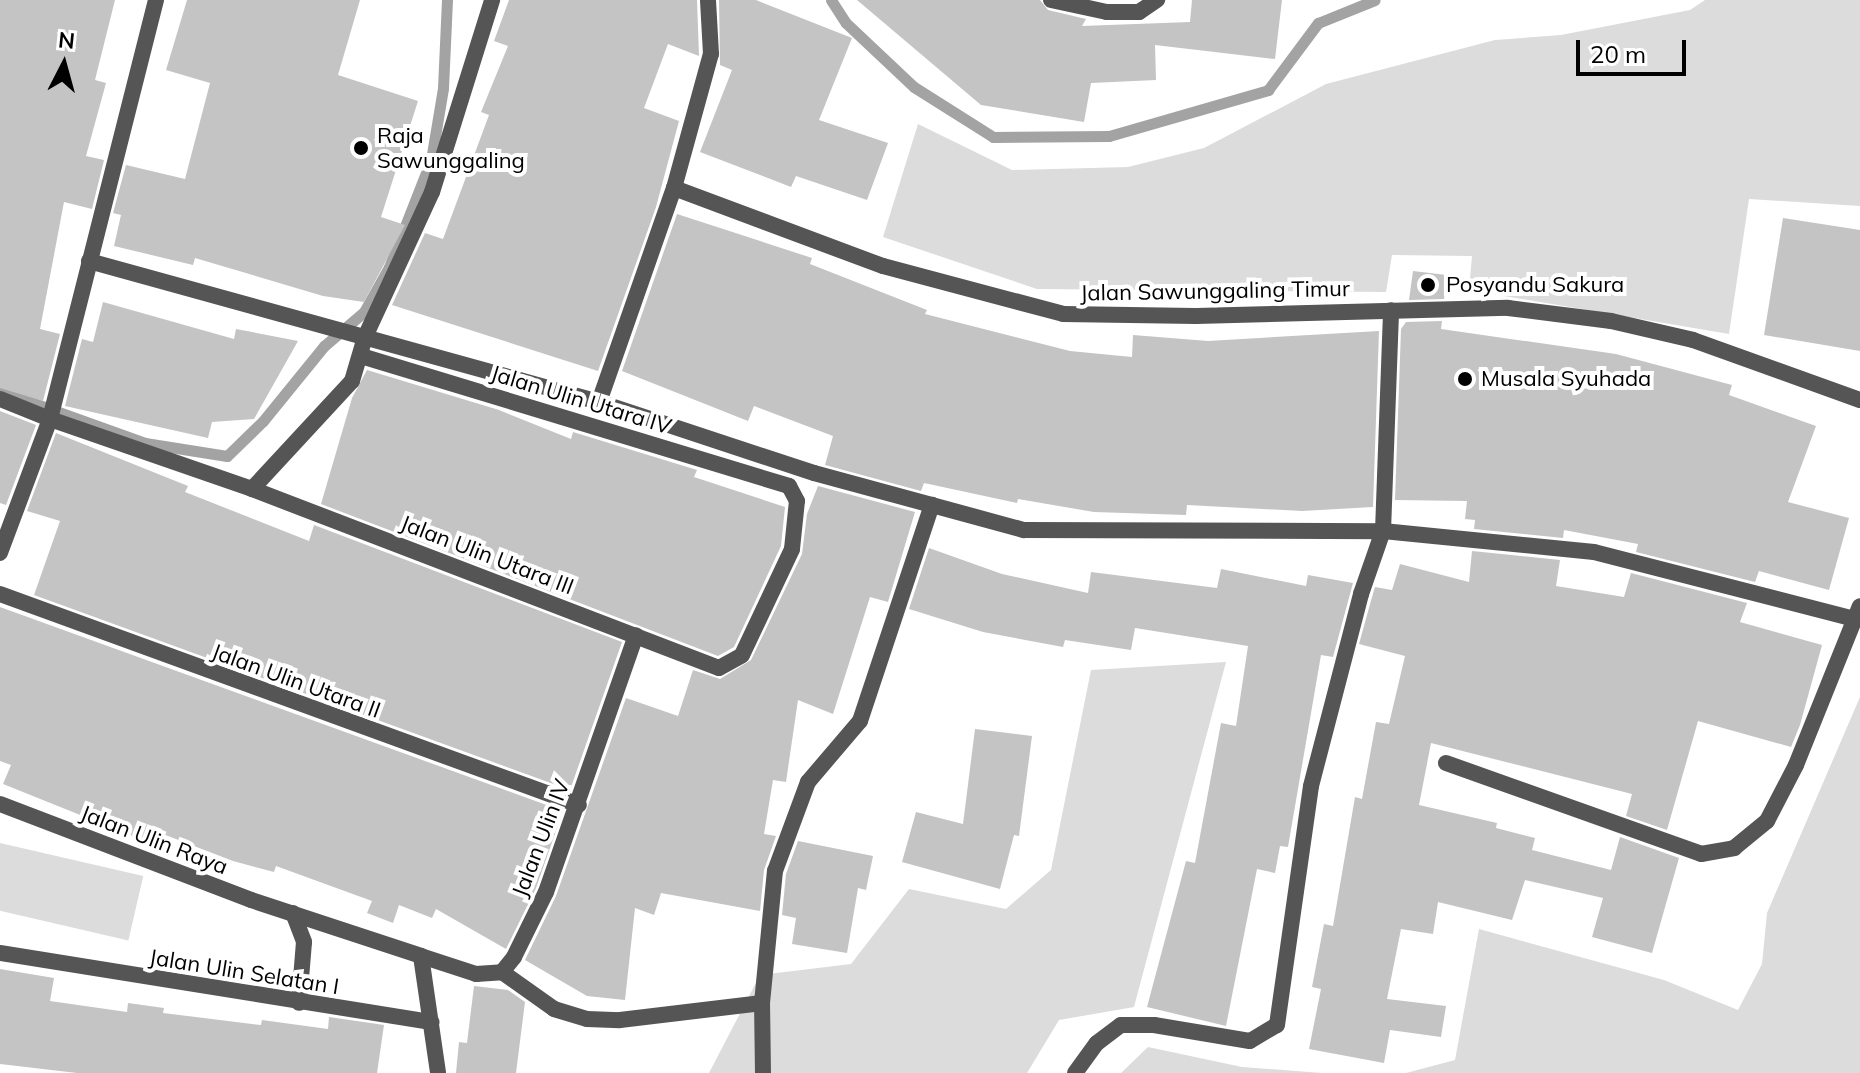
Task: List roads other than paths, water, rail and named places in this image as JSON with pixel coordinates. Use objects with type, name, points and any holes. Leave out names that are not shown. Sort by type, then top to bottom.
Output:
[{"type":"street","points":[[0,553],[52,410],[156,0]]},
{"type":"street","points":[[252,489],[352,381],[365,337],[432,192],[492,0]]},
{"type":"street","points":[[599,402],[674,188],[711,54],[708,0]]},
{"type":"street","points":[[1051,0],[1107,12],[1139,12],[1157,0]]},
{"type":"street","name":"Jalan Sawunggaling Timur","points":[[674,188],[883,266],[1063,314],[1196,316],[1508,308],[1611,321],[1693,340],[1860,400]]},
{"type":"street","points":[[89,261],[599,402],[932,505],[1024,530],[1383,531],[1594,552],[1858,613],[1767,821],[1734,848],[1701,854],[1446,763]]},
{"type":"street","points":[[1075,1073],[1097,1043],[1121,1025],[1154,1025],[1250,1041],[1277,1025],[1311,786],[1361,594],[1383,531],[1391,310]]},
{"type":"street","name":"Jalan Ulin Utara IV","points":[[360,356],[789,486]]},
{"type":"street","name":"Jalan Ulin Utara III","points":[[0,399],[52,410],[719,668],[742,655],[792,549],[797,501],[789,486]]},
{"type":"street","points":[[672,451],[681,429]]},
{"type":"street","points":[[763,1073],[762,1003],[775,871],[791,817],[808,782],[860,721],[932,505]]},
{"type":"street","name":"Jalan Ulin Utara II","points":[[0,594],[579,805]]},
{"type":"street","name":"Jalan Ulin IV","points":[[502,972],[546,892],[636,635]]},
{"type":"street","name":"Jalan Ulin Raya","points":[[0,804],[293,913],[421,956]]},
{"type":"street","points":[[293,913],[304,942],[299,1003]]},
{"type":"street","name":"Jalan Ulin Selatan I","points":[[0,953],[432,1022]]},
{"type":"street","points":[[438,1073],[421,956],[476,974],[502,972],[554,1009],[587,1019],[620,1020],[762,1003]]},
{"type":"waterway","points":[[0,391],[145,443],[227,456],[263,421],[324,346],[364,312],[389,267],[431,160],[443,88],[447,0]]},
{"type":"waterway","points":[[831,0],[846,23],[914,87],[993,137],[1109,136],[1268,90],[1318,23],[1375,0]]},
{"type":"place","name":"Raja Sawunggaling","points":[[361,148]]},
{"type":"place","name":"Posyandu Sakura","points":[[1428,285]]},
{"type":"place","name":"Musala Syuhada","points":[[1465,379]]}]
